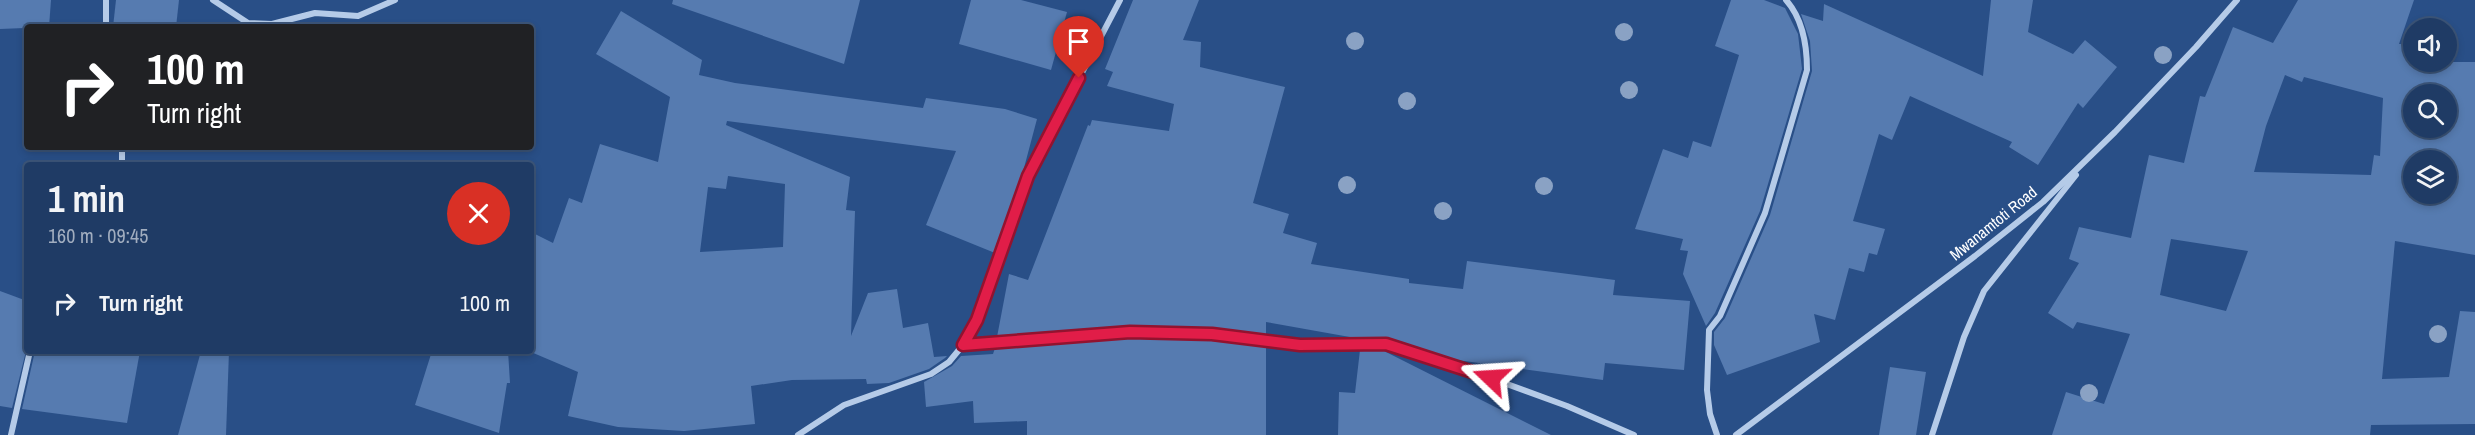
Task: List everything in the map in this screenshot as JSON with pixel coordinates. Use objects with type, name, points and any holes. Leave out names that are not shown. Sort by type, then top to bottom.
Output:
[{"type":"street","points":[[106,0],[106,24]]},
{"type":"street","points":[[213,0],[248,24],[264,24],[315,13],[358,16],[395,0]]},
{"type":"street","points":[[798,435],[844,405],[931,374],[949,362],[963,345],[977,320],[1028,176],[1120,0]]},
{"type":"street","points":[[1718,435],[1710,414],[1707,390],[1709,330],[1720,316],[1765,213],[1807,70],[1807,50],[1802,29],[1786,0]]},
{"type":"street","name":"Mwanamtoti Road","points":[[1736,435],[1975,256],[2043,202],[2091,156],[2238,0]]},
{"type":"street","points":[[1932,435],[1964,338],[1984,291],[2091,156]]},
{"type":"street","points":[[963,345],[1130,332],[1212,334],[1300,345],[1386,344],[1452,364],[1567,406],[1634,435]]},
{"type":"street","points":[[11,435],[29,354]]},
{"type":"building","points":[[0,0],[51,0],[49,24],[24,24],[24,28],[0,29]]},
{"type":"building","points":[[116,0],[179,0],[176,24],[113,24]]},
{"type":"building","points":[[673,0],[860,0],[844,64],[672,4]]},
{"type":"building","points":[[971,0],[1021,0],[1067,12],[1051,70],[959,44]]},
{"type":"building","points":[[1133,0],[1199,0],[1183,40],[1201,42],[1200,67],[1285,87],[1253,203],[1289,214],[1283,233],[1317,243],[1311,264],[1409,279],[1409,283],[1463,289],[1467,261],[1615,280],[1613,295],[1690,301],[1684,370],[1605,363],[1603,380],[1457,360],[1387,339],[1361,339],[1266,322],[1266,335],[1212,329],[1129,327],[997,337],[1009,274],[1028,280],[1088,125],[1090,126],[1092,120],[1169,131],[1174,104],[1107,86],[1113,72],[1105,69]]},
{"type":"building","points":[[1731,0],[1764,0],[1785,8],[1798,34],[1802,69],[1760,211],[1715,313],[1706,326],[1683,274],[1688,251],[1680,250],[1683,239],[1635,229],[1663,149],[1688,158],[1693,141],[1711,147],[1739,55],[1715,46]]},
{"type":"building","points":[[1991,0],[2033,0],[2028,32],[2073,54],[2085,40],[2117,67],[2083,108],[2078,103],[2038,165],[2009,147],[2012,142],[1910,96],[1892,140],[1879,134],[1853,221],[1885,229],[1877,255],[1869,253],[1864,272],[1849,268],[1835,320],[1814,314],[1820,342],[1727,375],[1714,345],[1714,332],[1725,318],[1770,215],[1812,71],[1810,41],[1801,14],[1823,21],[1824,4],[1983,76]]},
{"type":"building","points":[[2298,0],[2414,0],[2408,18],[2403,18],[2403,32],[2399,44],[2403,44],[2403,72],[2457,72],[2457,62],[2475,62],[2475,255],[2395,241],[2382,379],[2449,377],[2460,311],[2475,312],[2475,424],[2371,425],[2370,435],[2052,435],[2066,392],[2104,404],[2130,334],[2077,322],[2073,329],[2048,313],[2079,263],[2069,259],[2079,227],[2131,238],[2149,155],[2184,163],[2200,96],[2205,97],[2233,27],[2273,43]],"holes":[[[2285,75],[2302,82],[2304,77],[2383,98],[2380,156],[2374,155],[2371,175],[2254,172],[2266,126]],[[2171,239],[2248,251],[2226,311],[2160,295]]]},
{"type":"building","points":[[621,11],[702,60],[699,75],[735,83],[923,108],[926,98],[1005,109],[1037,119],[1020,183],[995,253],[926,225],[956,151],[727,121],[726,125],[850,177],[846,210],[855,211],[851,336],[868,293],[897,289],[903,328],[928,323],[934,357],[947,356],[929,369],[889,383],[867,384],[866,379],[792,380],[751,386],[755,424],[684,431],[618,427],[568,416],[578,372],[534,353],[534,234],[553,243],[569,198],[582,203],[600,144],[658,162],[670,97],[596,54]],"holes":[[[728,176],[785,184],[783,247],[700,252],[708,187],[726,189]]]},
{"type":"building","points":[[0,291],[24,300],[25,354],[12,408],[0,406]]},
{"type":"building","points":[[1129,337],[1212,339],[1266,346],[1266,435],[1027,435],[1027,421],[974,423],[973,401],[926,407],[924,382],[952,366],[961,356],[993,354],[995,348]]},
{"type":"building","points":[[1385,349],[1395,352],[1382,350],[1551,435],[1338,435],[1339,392],[1355,393],[1360,350]]},
{"type":"building","points":[[34,354],[139,354],[127,423],[22,409]]},
{"type":"building","points":[[200,354],[229,354],[226,435],[178,435]]},
{"type":"building","points":[[431,354],[508,354],[510,383],[507,383],[499,433],[415,405]]},
{"type":"building","points":[[1890,367],[1926,372],[1916,435],[1879,435]]},
{"type":"route","points":[[1079,78],[1028,176],[977,320],[963,345],[1130,332],[1212,334],[1300,345],[1386,344],[1491,378]]}]
